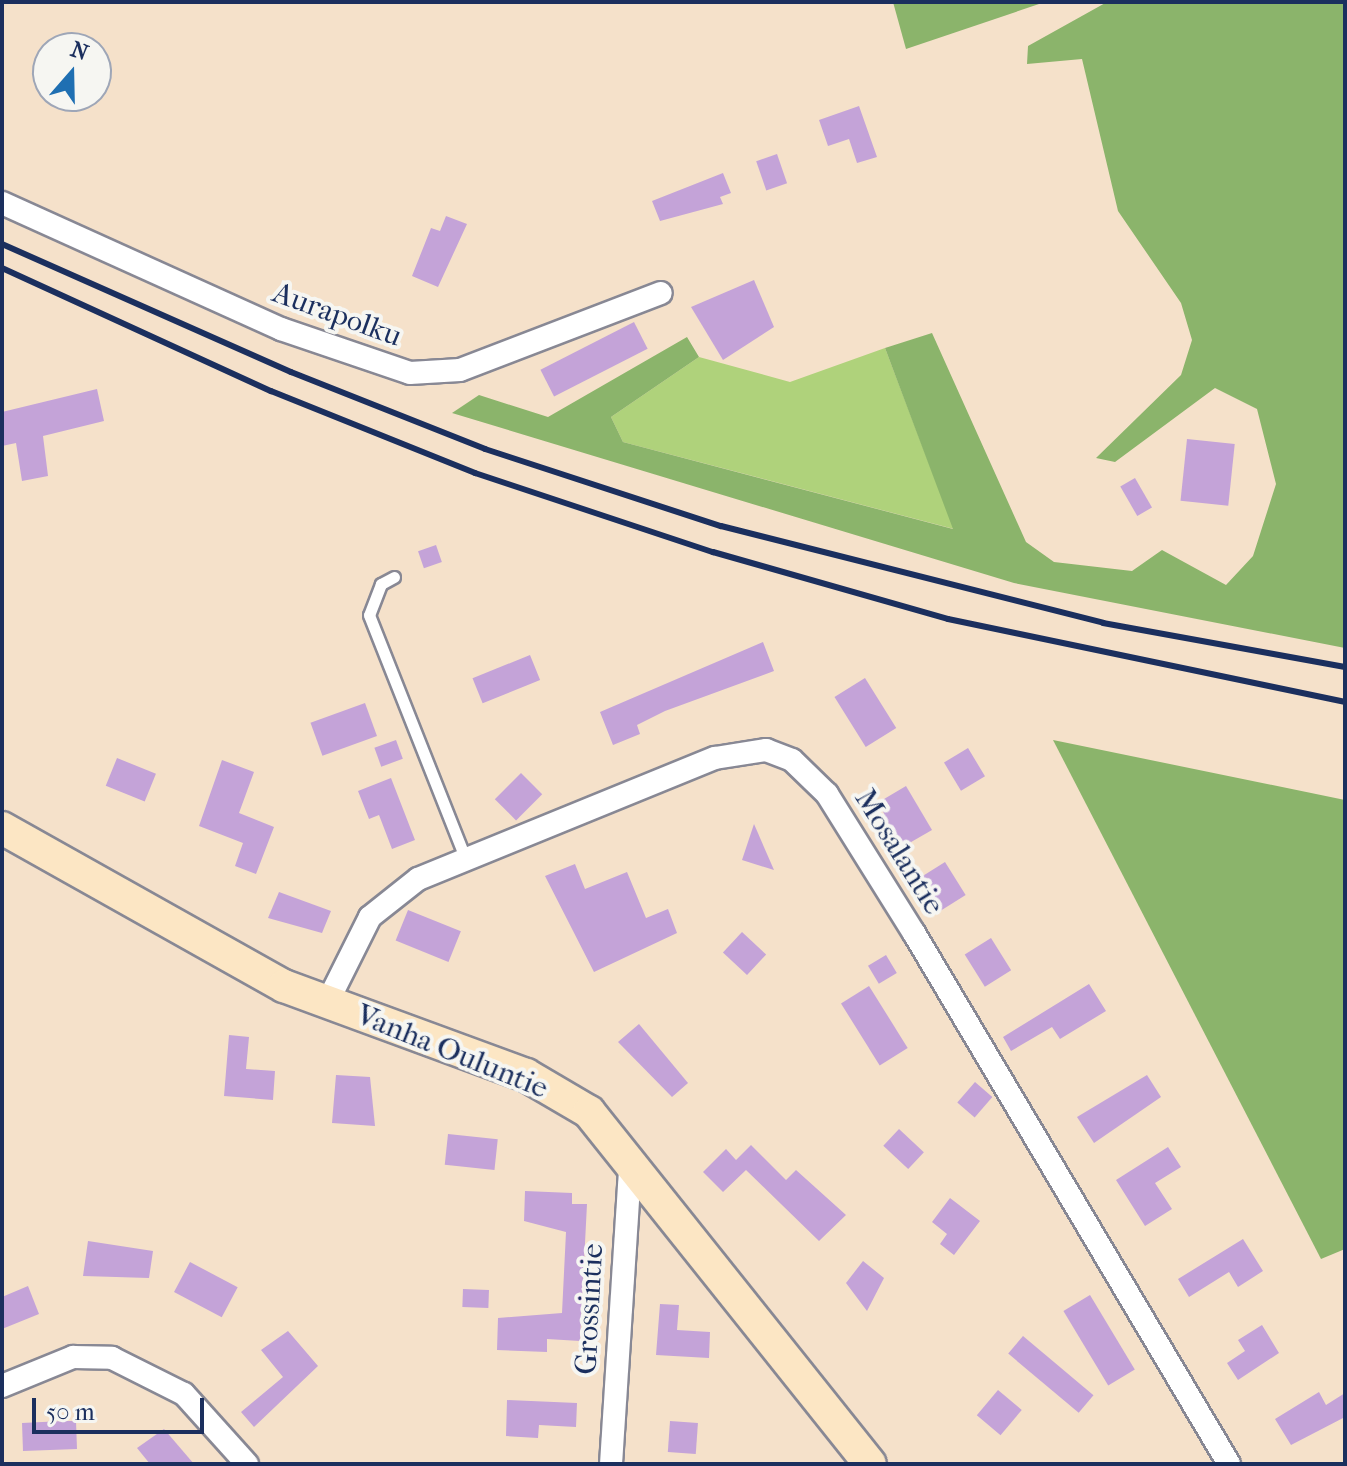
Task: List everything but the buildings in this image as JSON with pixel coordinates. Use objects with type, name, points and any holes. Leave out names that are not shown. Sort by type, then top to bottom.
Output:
[{"type":"street","name":"Aurapolku","points":[[2,203],[281,329],[410,373],[460,370],[661,293]]},
{"type":"street","name":"Mosalantie","points":[[327,1003],[364,927],[391,896],[715,758],[766,750],[810,772],[1166,1348],[1229,1464]]},
{"type":"street","name":"Vanha Ouluntie","points":[[2,828],[284,986],[526,1075],[589,1112],[632,1158],[818,1407],[870,1464]]},
{"type":"street","name":"Grossintie","points":[[611,1464],[632,1158]]},
{"type":"street","points":[[2,1386],[73,1357],[112,1358],[184,1394],[247,1464]]},
{"type":"lane","points":[[394,577],[381,584],[369,615],[468,864]]},
{"type":"green space","points":[[893,2],[1045,2],[906,49]]},
{"type":"green space","points":[[1107,2],[1345,2],[1345,648],[1014,583],[452,413],[479,395],[548,417],[687,337],[699,357],[611,417],[623,442],[953,529],[885,348],[932,333],[1026,542],[1054,562],[1132,571],[1162,550],[1226,585],[1253,556],[1276,484],[1257,409],[1215,388],[1115,462],[1096,458],[1181,375],[1192,340],[1181,303],[1118,211],[1082,59],[1027,64],[1028,46]]},
{"type":"green space","points":[[885,348],[954,529],[623,442],[611,417],[699,357],[790,382]]},
{"type":"green space","points":[[1053,740],[1345,800],[1345,1249],[1321,1259]]},
{"type":"railway","points":[[2,244],[291,372],[485,449],[721,526],[1103,623],[1345,667]]},
{"type":"railway","points":[[2,268],[271,391],[475,473],[713,552],[948,619],[1345,702]]}]
